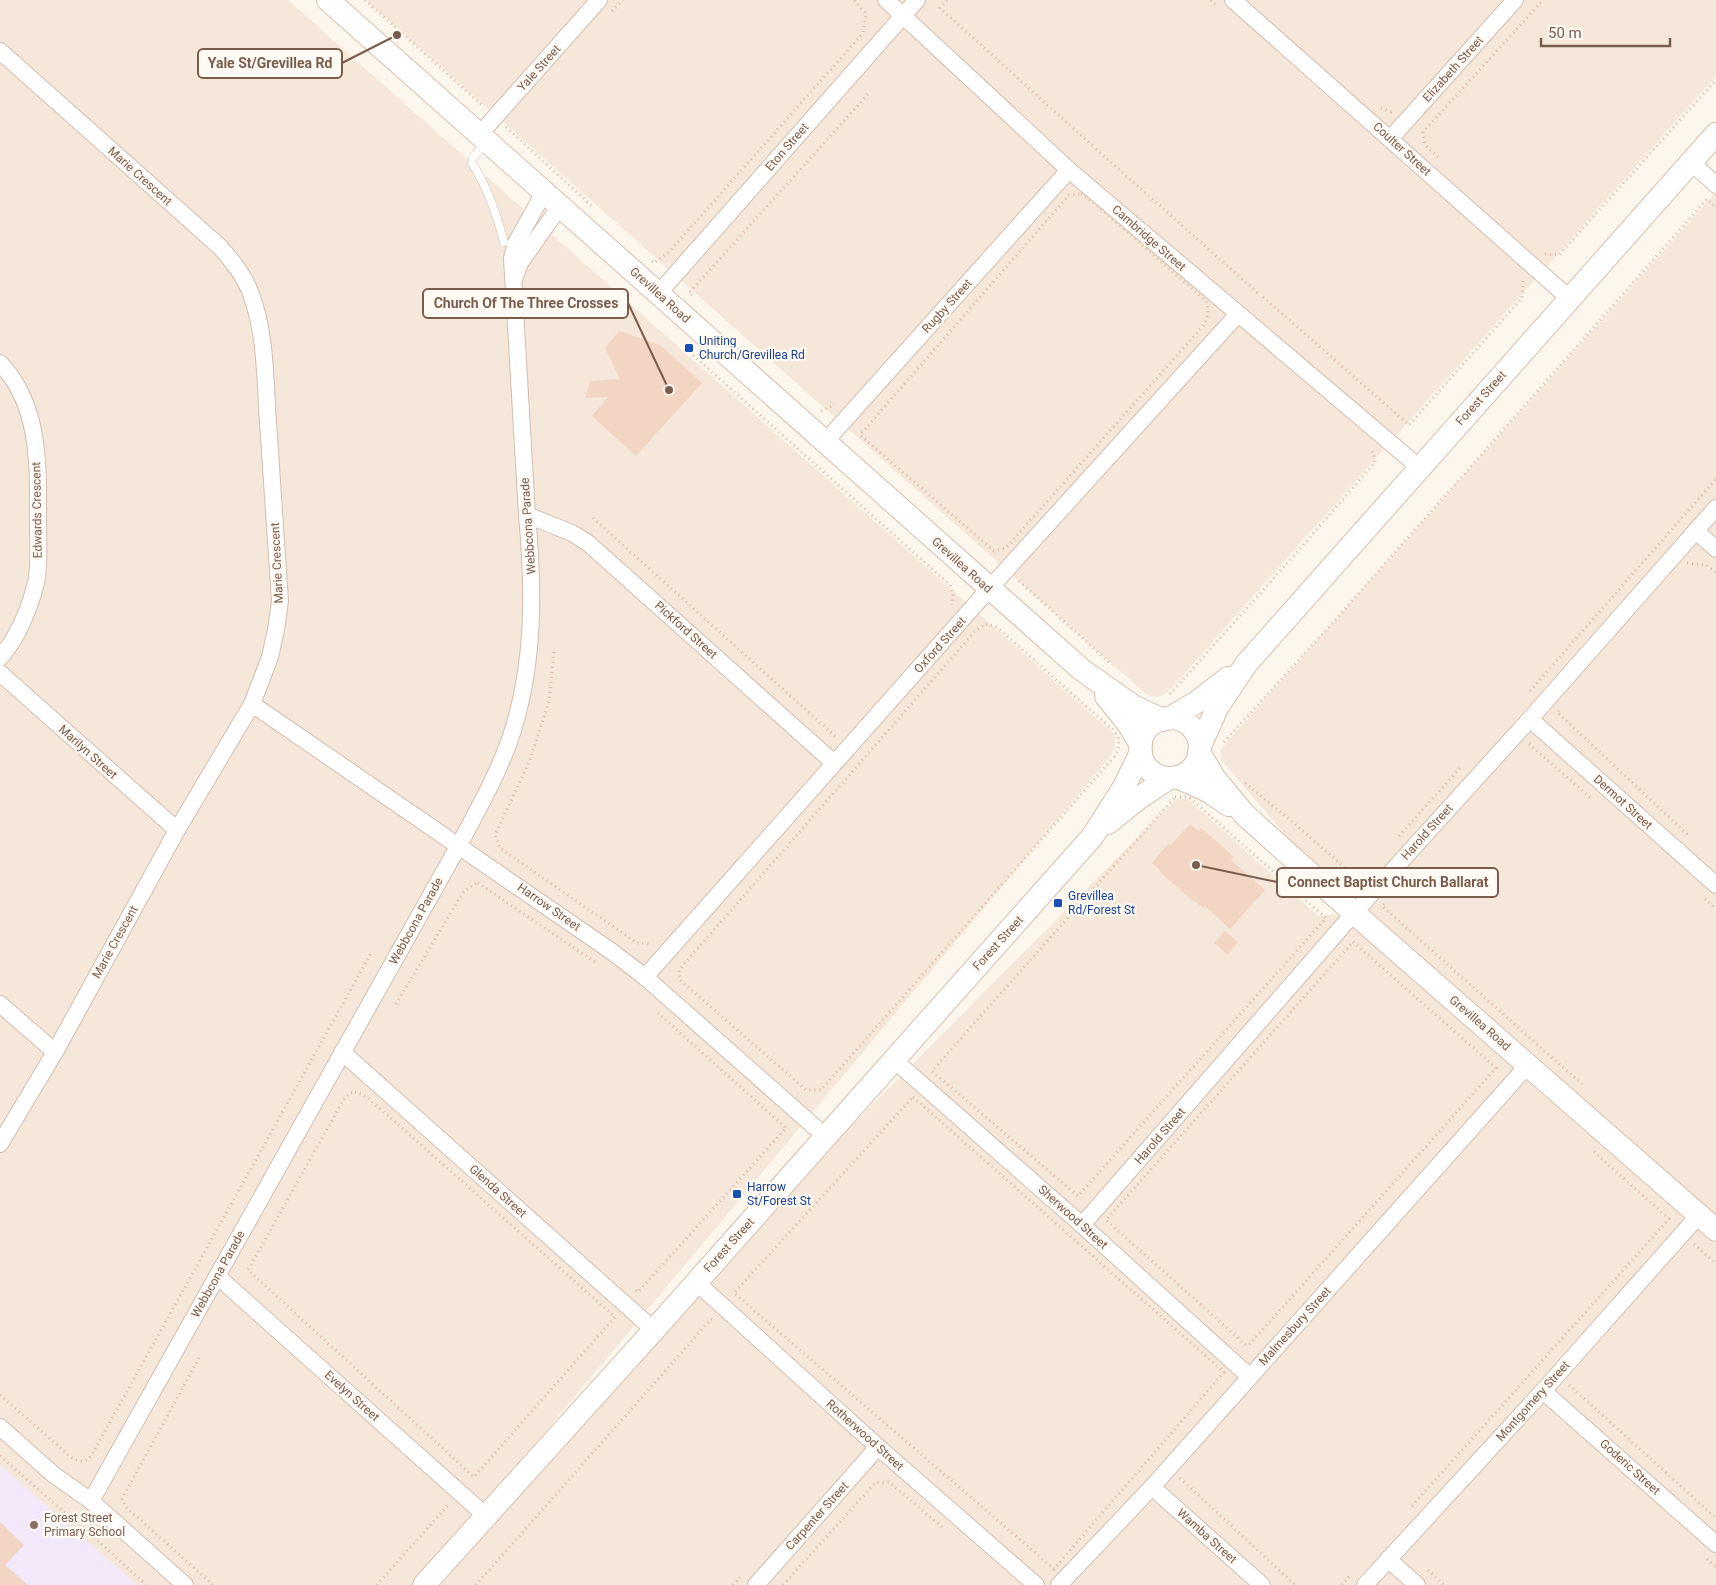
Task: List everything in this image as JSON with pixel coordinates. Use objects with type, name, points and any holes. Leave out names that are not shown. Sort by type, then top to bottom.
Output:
[{"type":"street","name":"Grevillea Road","points":[[328,0],[1082,670],[1128,703],[1166,719],[1182,721],[1189,726],[1198,737],[1200,749],[1215,779],[1245,815],[1716,1230]]},
{"type":"street","name":"Yale Street","points":[[483,138],[495,117],[600,0]]},
{"type":"street","name":"Cambridge Street","points":[[886,0],[1069,170],[1420,468]]},
{"type":"street","name":"Eton Street","points":[[658,294],[917,0]]},
{"type":"street","name":"Coulter Street","points":[[1234,0],[1570,298]]},
{"type":"street","name":"Elizabeth Street","points":[[1390,139],[1515,0]]},
{"type":"street","name":"Marie Crescent","points":[[0,51],[220,247],[240,271],[252,296],[259,321],[264,365],[280,601],[270,657],[252,704],[177,830],[54,1052],[0,1144]]},
{"type":"street","name":"Forest Street","points":[[1200,749],[1208,723],[1246,663],[1716,134]]},
{"type":"street","points":[[1691,162],[1716,185]]},
{"type":"street","name":"Rugby Street","points":[[825,442],[1069,170]]},
{"type":"street","name":"Webbcona Parade","points":[[91,1501],[459,845],[490,786],[509,742],[522,698],[530,644],[532,609],[531,553],[527,515],[514,282],[520,263],[552,199]]},
{"type":"street","name":"Oxford Street","points":[[645,977],[989,589],[1238,314]]},
{"type":"street","name":"Edwards Crescent","points":[[0,363],[11,375],[20,391],[33,425],[37,462],[39,554],[36,582],[26,613],[12,644],[0,658]]},
{"type":"street","name":"Harold Street","points":[[1082,1225],[1354,913],[1530,719],[1716,508]]},
{"type":"street","name":"Pickford Street","points":[[527,515],[572,533],[588,543],[834,763]]},
{"type":"street","points":[[1696,531],[1716,549]]},
{"type":"street","name":"Forest Street","points":[[1166,719],[1197,702],[1246,663]]},
{"type":"street","name":"Grevillea Road","points":[[1082,670],[1111,702],[1124,732],[1141,749],[1146,765],[1152,772],[1208,791],[1245,815]]},
{"type":"street","name":"Marilyn Street","points":[[0,673],[177,830]]},
{"type":"street","name":"Harrow Street","points":[[252,704],[611,951],[645,977],[826,1137]]},
{"type":"street","points":[[1092,837],[1124,787],[1141,749],[1143,736],[1154,723],[1166,719]]},
{"type":"street","name":"Dermot Street","points":[[1530,719],[1716,885]]},
{"type":"street","points":[[1092,837],[1139,798],[1190,770],[1196,762],[1200,749]]},
{"type":"street","name":"Forest Street","points":[[424,1585],[654,1330],[1092,837]]},
{"type":"street","points":[[0,1004],[54,1052]]},
{"type":"street","name":"Glenda Street","points":[[342,1052],[654,1330]]},
{"type":"street","name":"Sherwood Street","points":[[894,1060],[1082,1225],[1250,1377]]},
{"type":"street","name":"Malmesbury Street","points":[[1059,1585],[1152,1487],[1528,1065]]},
{"type":"street","name":"Montgomery Street","points":[[1365,1585],[1699,1215]]},
{"type":"street","name":"Evelyn Street","points":[[217,1276],[486,1516]]},
{"type":"street","name":"Rotherwood Street","points":[[696,1282],[878,1447],[1036,1585]]},
{"type":"street","name":"Goderic Street","points":[[1543,1390],[1716,1544]]},
{"type":"street","points":[[0,1427],[54,1475],[91,1501],[185,1585]]},
{"type":"street","name":"Carpenter Street","points":[[756,1585],[878,1447]]},
{"type":"street","name":"Wamba Street","points":[[1152,1487],[1262,1585]]},
{"type":"street","points":[[1388,1560],[1417,1585]]},
{"type":"lane","points":[[483,138],[472,163],[486,191],[504,242]]},
{"type":"path","points":[[364,0],[596,210]]},
{"type":"path","points":[[647,256],[654,263],[669,252],[863,33],[866,14],[854,0]]},
{"type":"path","points":[[947,0],[940,8],[1259,294]]},
{"type":"path","points":[[1423,132],[1543,0]]},
{"type":"path","points":[[1546,255],[1559,254],[1716,80]]},
{"type":"path","points":[[689,293],[869,93]]},
{"type":"path","points":[[994,551],[860,435],[1069,195]]},
{"type":"path","points":[[1223,743],[1337,618],[1707,199],[1716,208]]},
{"type":"path","points":[[1263,297],[1409,425],[1522,298],[1524,280]]},
{"type":"path","points":[[699,330],[684,347],[950,585]]},
{"type":"path","points":[[1166,696],[1299,550],[1374,462]]},
{"type":"path","points":[[1528,694],[1716,479]]},
{"type":"path","points":[[593,518],[837,737]]},
{"type":"path","points":[[1687,563],[1706,565],[1716,573]]},
{"type":"path","points":[[1018,582],[1113,666]]},
{"type":"path","points":[[989,624],[997,627],[1113,730],[1124,732],[1114,757],[821,1090],[806,1090],[680,980],[679,970],[981,626],[989,624]]},
{"type":"path","points":[[554,652],[549,701],[530,760],[495,835],[500,848],[637,943],[653,944]]},
{"type":"path","points":[[1557,712],[1694,841]]},
{"type":"path","points":[[1240,778],[1359,880]]},
{"type":"path","points":[[932,1071],[1175,797],[1189,797],[1326,918],[1078,1196]]},
{"type":"path","points":[[396,1004],[464,891],[478,884],[597,964]]},
{"type":"path","points":[[1382,906],[1586,1088]]},
{"type":"path","points":[[1106,1220],[1246,1345],[1249,1345],[1496,1068],[1353,942]]},
{"type":"path","points":[[0,1395],[72,1458],[81,1461],[89,1458],[371,953]]},
{"type":"path","points":[[638,1292],[786,1128],[657,1012]]},
{"type":"path","points":[[352,1092],[344,1098],[248,1270],[474,1477],[615,1318]]},
{"type":"path","points":[[913,1097],[734,1293],[1054,1569],[1224,1372]]},
{"type":"path","points":[[1406,1513],[1669,1219],[1589,1147]]},
{"type":"path","points":[[1694,1244],[1716,1264]]},
{"type":"path","points":[[476,1585],[711,1319]]},
{"type":"path","points":[[199,1358],[122,1499],[126,1507],[213,1585]]},
{"type":"path","points":[[1568,1384],[1716,1518]]},
{"type":"path","points":[[0,1456],[146,1585]]},
{"type":"path","points":[[1180,1478],[1295,1585]]},
{"type":"path","points":[[782,1585],[875,1483],[889,1482]]},
{"type":"path","points":[[377,1585],[448,1505]]},
{"type":"shaded area","points":[[0,0],[288,0],[1115,735],[1115,746],[1110,757],[417,1585],[0,1585]]},
{"type":"shaded area","points":[[366,0],[1716,0],[1716,76],[1167,693],[1158,697],[1147,695]]},
{"type":"shaded area","points":[[1716,192],[1716,1585],[436,1585],[696,1282],[1176,799],[1188,799],[1318,916],[1353,913],[1221,760],[1220,750]]},
{"type":"shaded area","name":"Forest Street Primary School","points":[[0,1465],[137,1585],[0,1585]]},
{"type":"building","points":[[619,331],[660,345],[702,383],[636,456],[592,416],[608,397],[585,398],[590,381],[620,379],[605,348]]},
{"type":"building","points":[[1190,824],[1199,831],[1201,828],[1222,846],[1234,857],[1231,860],[1265,890],[1230,929],[1205,906],[1203,908],[1194,902],[1152,863],[1169,843],[1171,845]]},
{"type":"building","points":[[1225,931],[1238,942],[1228,955],[1214,943]]},
{"type":"building","points":[[0,1522],[24,1545],[5,1565],[28,1585],[0,1585]]},
{"type":"place","name":"Yale St/Grevillea Rd","points":[[397,35]]},
{"type":"place","name":"Uniting Church/Grevillea Rd","points":[[689,348]]},
{"type":"place","name":"Church Of The Three Crosses","points":[[669,390]]},
{"type":"place","name":"Connect Baptist Church Ballarat","points":[[1196,865]]},
{"type":"place","name":"Grevillea Rd/Forest St","points":[[1058,903]]},
{"type":"place","name":"Harrow St/Forest St","points":[[737,1194]]},
{"type":"place","name":"Forest Street Primary School","points":[[34,1525]]}]
